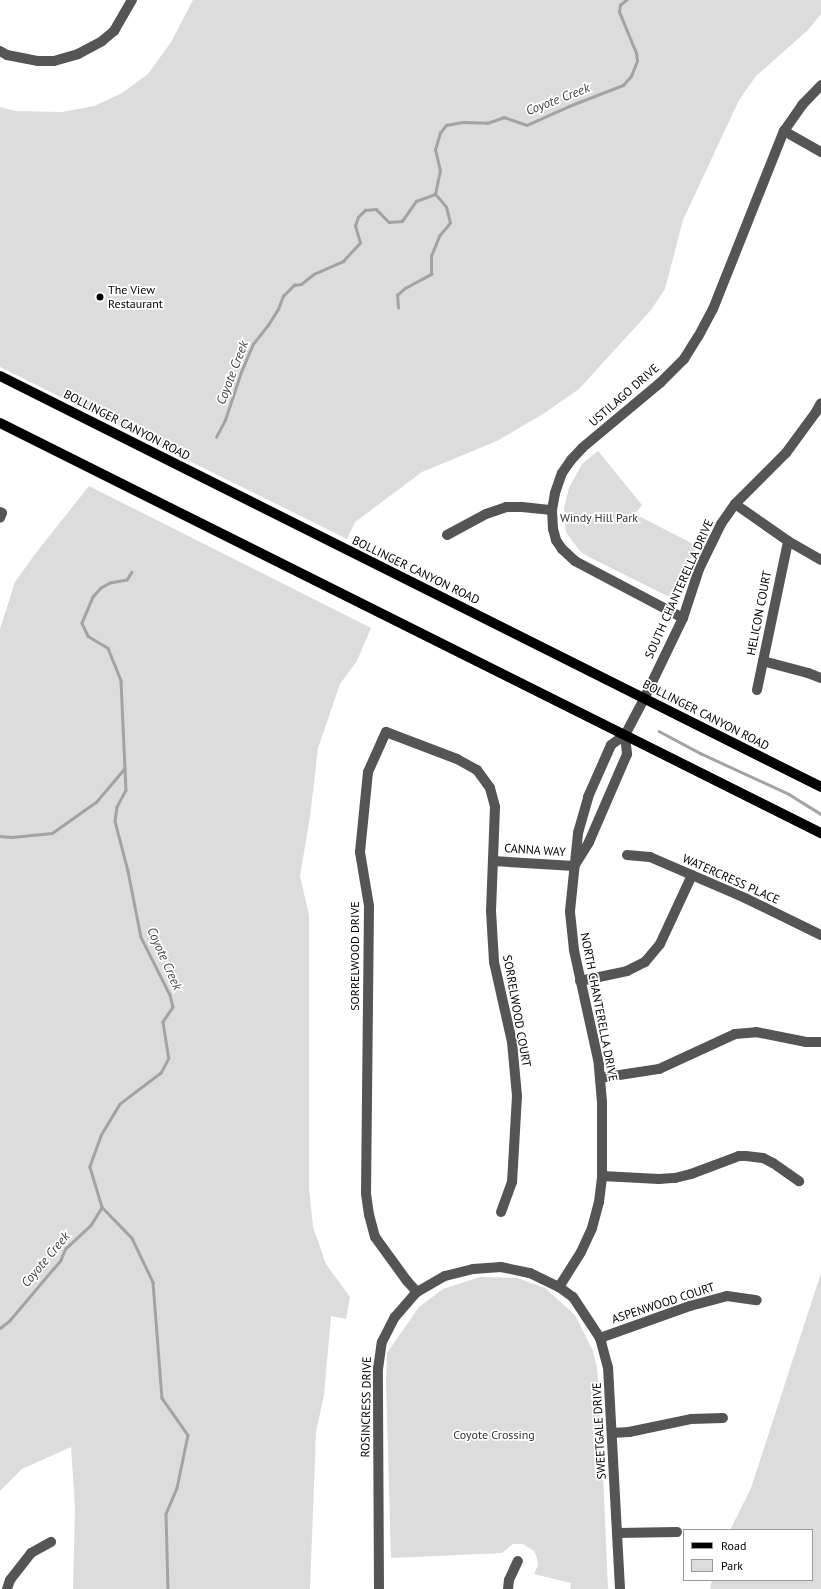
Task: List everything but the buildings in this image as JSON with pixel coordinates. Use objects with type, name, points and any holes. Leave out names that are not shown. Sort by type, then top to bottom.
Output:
[{"type":"main road","name":"BOLLINGER CANYON ROAD","points":[[0,376],[821,787]]},
{"type":"main road","points":[[0,423],[821,833]]},
{"type":"street","points":[[0,51],[7,55],[38,61],[54,61],[78,54],[91,48],[114,31],[132,0]]},
{"type":"street","name":"USTILAGO DRIVE","points":[[683,618],[575,561],[562,549],[556,540],[553,529],[552,510],[555,493],[562,473],[582,448],[660,383],[684,359],[713,309],[784,131],[802,105],[821,85]]},
{"type":"street","points":[[784,131],[821,152]]},
{"type":"street","name":"SOUTH CHANTERELLA DRIVE","points":[[644,699],[683,618],[699,569],[721,524],[735,504],[786,453],[821,403]]},
{"type":"street","points":[[735,504],[788,541],[821,560]]},
{"type":"street","points":[[448,535],[486,514],[506,507],[522,506],[552,510]]},
{"type":"street","points":[[0,512],[2,513],[0,518]]},
{"type":"street","name":"HELICON COURT","points":[[757,690],[788,541]]},
{"type":"street","points":[[763,661],[821,678]]},
{"type":"street","name":"NORTH CHANTERELLA DRIVE","points":[[559,1287],[581,1252],[592,1228],[599,1202],[602,1176],[603,1127],[600,1078],[595,1043],[574,950],[570,911],[578,833],[588,797],[611,745],[625,735],[644,699]]},
{"type":"street","name":"SORRELWOOD DRIVE","points":[[417,1292],[407,1281],[375,1237],[369,1215],[366,1192],[369,906],[360,852],[368,772],[386,732],[457,759],[477,770],[490,788],[495,807],[493,861]]},
{"type":"street","name":"NORTH CHANTERELLA DRIVE","points":[[574,866],[589,842],[627,754],[625,735]]},
{"type":"street","name":"WATERCRESS PLACE","points":[[628,855],[650,857],[821,935]]},
{"type":"street","name":"CANNA WAY","points":[[493,861],[574,866]]},
{"type":"street","name":"SORRELWOOD COURT","points":[[493,861],[491,911],[494,962],[512,1042],[517,1096],[512,1182],[501,1212]]},
{"type":"street","points":[[580,981],[628,971],[645,962],[660,944],[692,875]]},
{"type":"street","points":[[600,1078],[659,1069],[736,1034],[756,1032],[806,1042],[821,1042]]},
{"type":"street","points":[[602,1176],[659,1179],[675,1178],[691,1174],[739,1156],[746,1156],[764,1158],[774,1163],[799,1181]]},
{"type":"street","name":"ROSINCRESS DRIVE","points":[[379,1589],[378,1370],[382,1342],[395,1317],[417,1292],[445,1276],[473,1269],[501,1267],[530,1273],[559,1287]]},
{"type":"street","name":"SWEETGALE DRIVE","points":[[559,1287],[573,1298],[600,1338],[608,1367],[620,1589]]},
{"type":"street","name":"ASPENWOOD COURT","points":[[600,1338],[690,1306],[727,1296],[757,1300]]},
{"type":"street","points":[[612,1433],[629,1432],[691,1419],[723,1418]]},
{"type":"street","points":[[617,1533],[677,1532]]},
{"type":"street","points":[[7,1589],[10,1580],[31,1553],[51,1542]]},
{"type":"street","points":[[508,1589],[509,1580],[518,1561]]},
{"type":"green space","points":[[193,0],[821,0],[821,14],[808,30],[756,76],[739,100],[683,220],[665,289],[651,310],[579,389],[543,414],[497,441],[422,472],[355,522],[347,539],[0,367],[0,107],[15,111],[62,112],[94,106],[122,93],[148,74],[171,42]]},
{"type":"green space","name":"Windy Hill Park","points":[[598,451],[642,505],[635,514],[697,546],[673,595],[667,596],[589,557],[580,551],[567,534],[564,508],[569,488],[582,464]]},
{"type":"green space","points":[[89,486],[371,628],[357,661],[340,684],[318,748],[310,817],[300,876],[309,915],[309,1188],[313,1227],[326,1264],[350,1297],[346,1319],[331,1316],[324,1395],[316,1432],[310,1589],[73,1589],[75,1508],[71,1447],[22,1469],[0,1491],[0,629],[15,582],[35,554]]},
{"type":"green space","points":[[821,1273],[821,1589],[710,1589],[712,1581],[813,1581],[813,1529],[730,1529],[751,1488]]},
{"type":"green space","name":"Coyote Crossing","points":[[480,1277],[517,1278],[545,1288],[575,1315],[593,1351],[597,1367],[600,1404],[608,1589],[570,1589],[571,1583],[534,1574],[538,1565],[537,1558],[534,1551],[523,1544],[513,1544],[502,1553],[391,1558],[386,1383],[387,1353],[419,1307],[443,1289]]},
{"type":"waterway","name":"Coyote Creek","points":[[435,194],[440,171],[435,150],[440,133],[446,125],[463,122],[487,123],[504,117],[527,125],[569,106],[623,85],[631,76],[637,61],[636,53],[619,12],[620,5],[626,0]]},
{"type":"waterway","points":[[398,308],[397,295],[405,288],[431,274],[431,256],[439,236],[450,223],[446,207],[435,194]]},
{"type":"waterway","name":"Coyote Creek","points":[[216,437],[225,420],[241,372],[253,344],[268,325],[278,309],[283,296],[294,285],[301,284],[314,274],[343,261],[360,243],[355,226],[358,217],[365,210],[376,209],[389,222],[402,221],[416,201],[435,194]]},
{"type":"waterway","name":"Coyote Creek","points":[[132,572],[127,580],[110,583],[101,588],[93,597],[82,623],[88,636],[108,648],[121,681],[126,790],[117,807],[115,821],[128,871],[141,937],[170,995],[173,1007],[163,1022],[169,1058],[161,1073],[120,1104],[101,1136],[90,1167],[102,1207],[132,1238],[153,1282],[162,1398],[188,1435],[177,1488],[166,1514],[168,1589]]},
{"type":"waterway","points":[[659,731],[700,753],[789,794],[821,814]]},
{"type":"waterway","points":[[0,836],[12,837],[52,833],[96,802],[124,769]]},
{"type":"waterway","name":"Coyote Creek","points":[[0,1328],[9,1321],[60,1261],[65,1249],[90,1226],[102,1207]]},
{"type":"place","name":"The View Restaurant","points":[[100,297]]}]
